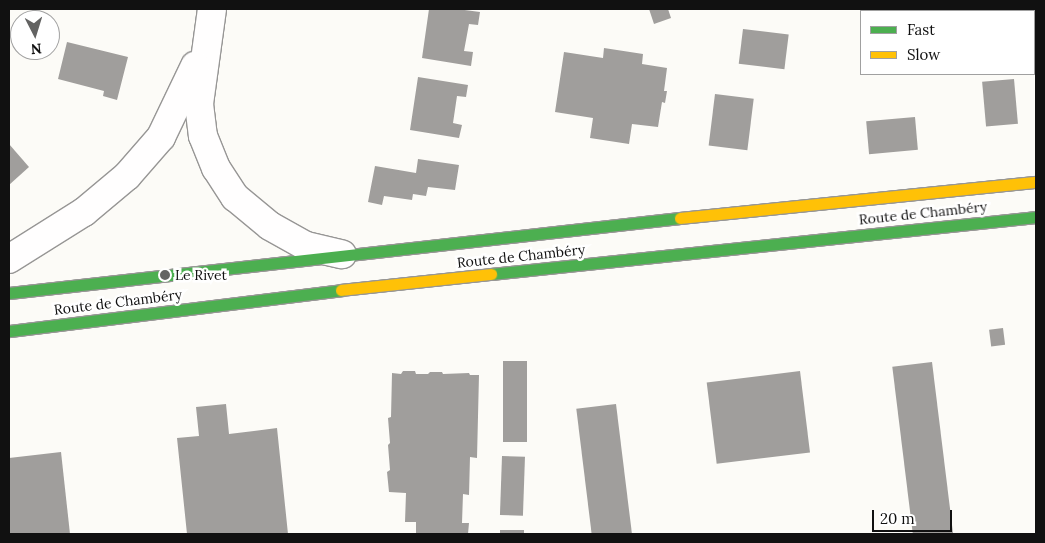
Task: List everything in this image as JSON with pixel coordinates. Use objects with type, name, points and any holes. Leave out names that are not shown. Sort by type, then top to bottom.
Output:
[{"type":"main road","name":"Route de Chambéry","points":[[9,293],[728,212],[1036,182]]},
{"type":"main road","name":"Route de Chambéry","points":[[9,330],[292,295],[1036,216]]},
{"type":"street","points":[[212,9],[199,104],[202,136],[216,168],[235,197],[270,226],[306,246],[344,254]]},
{"type":"street","points":[[9,260],[84,212],[127,176],[161,137],[181,98],[208,37]]},
{"type":"building","points":[[429,9],[457,9],[480,12],[478,25],[469,24],[464,51],[473,52],[471,66],[422,58]]},
{"type":"building","points":[[649,9],[668,9],[671,18],[654,24]]},
{"type":"building","points":[[912,9],[944,9],[944,10]]},
{"type":"building","points":[[743,29],[789,35],[784,69],[739,64]]},
{"type":"building","points":[[67,42],[128,57],[117,100],[103,96],[104,91],[58,79]]},
{"type":"building","points":[[604,48],[643,54],[642,64],[667,68],[664,91],[667,91],[665,103],[662,102],[658,127],[632,124],[629,144],[590,138],[593,118],[555,112],[564,52],[603,58]]},
{"type":"building","points":[[418,77],[468,85],[466,97],[457,96],[453,123],[462,125],[459,138],[410,130]]},
{"type":"building","points":[[1014,79],[1018,124],[986,127],[982,82]]},
{"type":"building","points":[[715,94],[754,99],[747,150],[709,146]]},
{"type":"building","points":[[915,117],[918,150],[869,154],[866,121]]},
{"type":"building","points":[[9,144],[29,167],[9,185]]},
{"type":"building","points":[[418,159],[459,165],[455,190],[428,187],[426,196],[413,194],[412,200],[384,196],[382,205],[368,202],[375,166],[416,173]]},
{"type":"building","points":[[1003,328],[1005,345],[991,347],[989,330]]},
{"type":"building","points":[[503,361],[527,361],[527,442],[503,442]]},
{"type":"building","points":[[932,362],[953,534],[913,534],[892,367]]},
{"type":"building","points":[[403,371],[415,371],[416,374],[442,372],[443,374],[469,373],[470,375],[479,375],[477,458],[470,457],[469,495],[463,494],[462,523],[469,523],[468,534],[416,534],[416,522],[405,522],[406,493],[389,492],[387,472],[390,470],[388,418],[391,417],[392,373],[401,374]]},
{"type":"building","points":[[800,371],[810,452],[717,464],[707,382]]},
{"type":"building","points":[[226,404],[229,434],[277,428],[288,534],[187,534],[177,438],[199,436],[196,407]]},
{"type":"building","points":[[616,404],[632,534],[592,534],[576,409]]},
{"type":"building","points":[[61,452],[70,534],[9,534],[9,458]]},
{"type":"building","points":[[502,456],[525,457],[523,516],[500,515]]},
{"type":"building","points":[[500,530],[524,530],[524,534],[500,534]]},
{"type":"traffic: fast","points":[[491,274],[1036,217]]},
{"type":"traffic: fast","points":[[9,293],[680,218]]},
{"type":"traffic: fast","points":[[9,331],[341,290]]},
{"type":"traffic: slow","points":[[680,218],[1036,182]]},
{"type":"traffic: slow","points":[[341,290],[491,274]]},
{"type":"place","name":"Le Rivet","points":[[165,275]]}]
